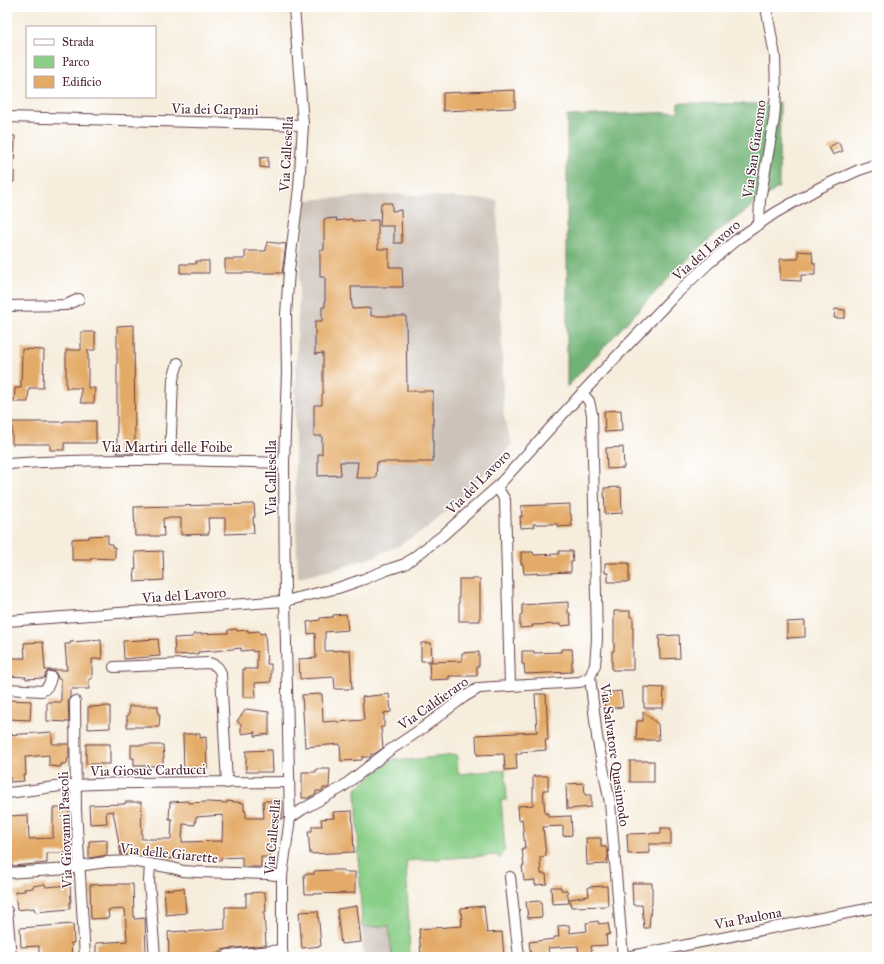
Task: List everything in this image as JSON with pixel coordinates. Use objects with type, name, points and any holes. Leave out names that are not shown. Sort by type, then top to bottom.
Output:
[{"type":"street","name":"Via Callesella","points":[[228,955],[282,954],[282,876],[290,818],[285,601],[284,463],[286,314],[289,271],[299,188],[303,125],[294,7]]},
{"type":"street","name":"Via San Giacomo","points":[[759,224],[760,200],[774,119],[776,93],[775,56],[766,7]]},
{"type":"street","name":"Via dei Carpani","points":[[7,117],[303,125]]},
{"type":"street","name":"Via del Lavoro","points":[[7,621],[285,601],[344,586],[405,564],[442,536],[497,487],[582,393],[674,296],[736,240],[775,213],[819,188],[859,170],[877,164]]},
{"type":"street","points":[[7,306],[66,305],[80,299]]},
{"type":"street","points":[[170,460],[173,379],[178,363]]},
{"type":"street","name":"Via Salvatore Quasimodo","points":[[582,393],[590,401],[592,414],[597,639],[595,665],[590,677],[597,737],[610,803],[624,957]]},
{"type":"street","name":"Via Martiri delle Foibe","points":[[7,464],[50,461],[170,460],[284,463]]},
{"type":"street","points":[[497,487],[505,500],[510,686]]},
{"type":"street","points":[[114,667],[209,663],[218,666],[221,674],[227,783]]},
{"type":"street","points":[[7,689],[42,691],[49,686],[51,677]]},
{"type":"street","name":"Via Caldieraro","points":[[290,818],[341,788],[390,750],[479,688],[580,682],[590,677]]},
{"type":"street","name":"Via Giovanni Pascoli","points":[[75,701],[76,810],[85,957]]},
{"type":"street","name":"Via Giosuè Carducci","points":[[7,793],[76,785],[140,782],[289,782]]},
{"type":"street","name":"Via delle Giarette","points":[[7,873],[69,869],[107,862],[131,861],[183,871],[269,874],[282,876]]},
{"type":"street","points":[[150,864],[149,882],[156,957]]},
{"type":"street","points":[[510,877],[519,957]]},
{"type":"street","name":"Via Paulona","points":[[624,957],[877,907]]},
{"type":"street","points":[[7,910],[11,957]]},
{"type":"shaded area","points":[[399,194],[497,200],[504,417],[512,445],[449,510],[426,529],[398,546],[368,559],[298,578],[295,508],[295,392],[300,265],[306,200]]},
{"type":"shaded area","points":[[389,926],[392,957],[363,957],[362,927]]},
{"type":"green space","points":[[780,102],[779,187],[717,232],[643,305],[567,387],[567,116],[678,112],[678,103],[764,104]]},
{"type":"green space","points":[[457,755],[458,774],[505,770],[507,800],[501,800],[505,849],[499,859],[498,855],[406,861],[410,957],[392,957],[389,926],[362,927],[356,789],[389,762],[395,759],[408,760]]},
{"type":"building","points":[[515,90],[515,108],[443,111],[443,93]]},
{"type":"building","points":[[7,135],[15,136],[14,182],[7,182]]},
{"type":"building","points":[[838,142],[843,151],[833,155],[829,147]]},
{"type":"building","points":[[268,157],[268,168],[260,167],[260,158]]},
{"type":"building","points":[[381,203],[392,203],[392,211],[401,210],[402,243],[394,243],[394,226],[380,226]]},
{"type":"building","points":[[337,218],[336,221],[352,219],[352,221],[378,220],[378,249],[389,249],[389,267],[402,267],[403,287],[351,287],[352,309],[371,308],[371,316],[406,316],[407,391],[433,391],[433,462],[377,462],[376,478],[356,478],[358,462],[340,462],[341,475],[318,476],[318,454],[322,454],[322,436],[314,436],[314,405],[322,405],[323,353],[315,354],[315,321],[322,321],[322,307],[325,307],[325,277],[320,277],[320,250],[324,250],[324,219]]},
{"type":"building","points":[[267,242],[286,244],[282,273],[225,273],[225,259],[245,259],[245,251],[266,251]]},
{"type":"building","points":[[798,251],[812,252],[813,263],[815,263],[815,275],[801,275],[801,281],[780,280],[780,259],[798,259]]},
{"type":"building","points":[[196,261],[209,261],[209,273],[180,273],[180,264],[196,264]]},
{"type":"building","points":[[835,309],[845,310],[845,318],[834,318]]},
{"type":"building","points":[[134,325],[135,453],[117,453],[117,326]]},
{"type":"building","points":[[81,332],[95,332],[95,350],[88,350],[88,388],[95,388],[94,403],[81,403],[81,388],[66,388],[66,350],[81,350]]},
{"type":"building","points":[[22,349],[44,350],[43,388],[29,388],[28,402],[14,402],[15,388],[21,388]]},
{"type":"building","points":[[621,410],[622,431],[605,432],[604,411]]},
{"type":"building","points":[[96,421],[96,443],[64,443],[64,450],[50,450],[50,444],[12,444],[12,422]]},
{"type":"building","points":[[623,447],[624,468],[607,469],[606,448]]},
{"type":"building","points":[[621,487],[622,513],[605,514],[604,488]]},
{"type":"building","points":[[254,504],[254,533],[225,534],[225,518],[208,518],[209,534],[181,535],[181,518],[165,518],[163,519],[164,536],[135,536],[134,507]]},
{"type":"building","points":[[570,504],[572,526],[558,527],[558,524],[533,524],[534,527],[521,528],[521,506]]},
{"type":"building","points":[[108,535],[108,544],[112,544],[112,547],[115,547],[115,559],[91,558],[91,560],[72,560],[72,539]]},
{"type":"building","points":[[163,551],[164,580],[135,582],[135,552]]},
{"type":"building","points":[[559,551],[572,551],[573,562],[571,562],[571,572],[524,574],[523,564],[521,564],[521,552],[533,552],[534,555],[559,554]]},
{"type":"building","points":[[605,563],[629,563],[629,582],[608,582],[608,573],[605,573]]},
{"type":"building","points":[[459,579],[480,579],[480,621],[459,621]]},
{"type":"building","points":[[568,602],[568,613],[570,613],[571,625],[532,625],[533,627],[520,628],[522,605]]},
{"type":"building","points":[[614,611],[630,611],[630,617],[633,617],[633,670],[612,670],[612,651],[614,651]]},
{"type":"building","points":[[346,614],[348,630],[325,632],[325,651],[350,650],[352,689],[335,689],[334,677],[300,679],[299,659],[316,658],[315,633],[308,634],[307,622],[320,620],[320,618],[333,617],[333,615]]},
{"type":"building","points":[[805,621],[805,637],[787,638],[787,622]]},
{"type":"building","points":[[236,629],[237,631],[248,630],[248,632],[259,631],[260,634],[265,633],[267,664],[271,664],[271,682],[255,683],[256,697],[243,697],[243,669],[257,669],[257,651],[241,651],[241,648],[198,652],[198,654],[175,655],[174,638],[193,637],[193,634],[228,633],[228,630]]},
{"type":"building","points":[[679,635],[680,658],[660,659],[659,636]]},
{"type":"building","points":[[158,639],[160,656],[124,659],[123,641]]},
{"type":"building","points":[[101,640],[102,659],[92,659],[92,679],[89,679],[89,689],[70,689],[70,697],[68,701],[69,722],[47,721],[47,702],[61,702],[61,679],[58,679],[55,672],[48,671],[44,678],[26,679],[26,677],[7,676],[7,658],[25,658],[24,643],[43,642],[45,670],[67,670],[65,644],[70,644],[70,642]]},
{"type":"building","points":[[421,643],[431,643],[432,661],[421,661]]},
{"type":"building","points":[[561,649],[572,649],[572,672],[525,674],[524,664],[522,664],[522,651],[534,651],[534,653],[561,652]]},
{"type":"building","points":[[479,652],[477,676],[449,676],[449,679],[430,680],[429,662],[462,661],[462,653]]},
{"type":"building","points":[[644,687],[664,688],[663,708],[644,708]]},
{"type":"building","points":[[621,691],[623,707],[605,709],[603,693]]},
{"type":"building","points":[[322,694],[323,722],[337,722],[364,720],[362,697],[389,694],[391,712],[384,713],[384,727],[381,727],[383,748],[374,754],[371,754],[371,757],[362,757],[362,760],[341,761],[340,744],[305,747],[302,695]]},
{"type":"building","points":[[535,694],[546,694],[548,740],[545,740],[546,750],[521,752],[521,754],[516,754],[517,769],[505,770],[504,754],[477,755],[476,735],[537,732]]},
{"type":"building","points":[[7,700],[31,701],[30,720],[7,719]]},
{"type":"building","points":[[110,706],[110,728],[88,729],[88,707]]},
{"type":"building","points":[[129,706],[158,706],[158,714],[160,714],[159,727],[127,727]]},
{"type":"building","points":[[246,709],[269,712],[269,734],[255,736],[255,732],[241,734],[241,724],[237,721]]},
{"type":"building","points":[[643,712],[658,724],[659,740],[636,740],[637,721],[643,721]]},
{"type":"building","points":[[52,732],[52,744],[69,744],[69,758],[67,764],[61,764],[61,767],[49,766],[49,755],[25,757],[26,775],[23,775],[24,781],[10,782],[10,777],[7,777],[7,735]]},
{"type":"building","points":[[183,734],[200,734],[200,738],[206,737],[207,768],[201,768],[201,771],[184,772]]},
{"type":"building","points":[[86,744],[110,744],[110,764],[86,764]]},
{"type":"building","points":[[131,745],[163,745],[163,766],[134,766],[134,758],[131,758]]},
{"type":"building","points":[[272,750],[273,772],[246,772],[246,751]]},
{"type":"building","points":[[630,761],[654,761],[654,782],[630,782]]},
{"type":"building","points":[[316,769],[330,769],[329,787],[323,788],[322,791],[316,791],[316,794],[310,796],[310,798],[302,798],[302,772],[316,772]]},
{"type":"building","points":[[533,776],[548,776],[548,790],[543,790],[545,814],[548,813],[548,817],[571,816],[572,835],[563,836],[563,826],[543,827],[546,856],[540,857],[541,874],[546,874],[547,884],[535,885],[535,880],[524,881],[522,848],[525,848],[522,819],[519,820],[518,806],[533,805]]},
{"type":"building","points":[[584,783],[585,795],[591,795],[591,807],[567,809],[566,784]]},
{"type":"building","points":[[188,801],[188,803],[227,803],[227,801],[244,803],[246,818],[264,818],[263,801],[282,801],[282,819],[272,819],[272,828],[270,829],[270,857],[261,857],[261,867],[242,867],[242,857],[221,858],[221,860],[188,860],[121,855],[113,811],[106,812],[107,823],[90,824],[89,805],[141,802],[142,839],[171,839],[172,819],[169,819],[170,802]],"holes":[[[223,815],[222,841],[182,842],[183,824],[195,825],[196,817]]]},
{"type":"building","points":[[53,808],[69,808],[69,853],[47,853],[47,863],[12,866],[10,835],[7,835],[7,816],[28,815],[29,839],[53,838]]},
{"type":"building","points":[[352,811],[354,852],[310,854],[308,831],[312,831],[312,826],[322,826],[321,819],[334,818],[333,812]]},
{"type":"building","points":[[661,828],[671,828],[671,844],[649,844],[649,853],[628,854],[627,834],[661,833]]},
{"type":"building","points":[[586,838],[601,838],[601,847],[606,847],[608,851],[607,864],[587,865]]},
{"type":"building","points":[[107,840],[107,855],[89,858],[89,841]]},
{"type":"building","points":[[333,870],[355,872],[355,893],[305,894],[304,874],[314,874],[314,871]]},
{"type":"building","points":[[632,883],[652,883],[652,905],[649,928],[644,928],[642,905],[633,905]]},
{"type":"building","points":[[45,884],[46,887],[70,885],[70,909],[35,912],[34,908],[17,910],[15,892],[25,891],[24,889]]},
{"type":"building","points":[[133,884],[134,919],[145,918],[146,957],[96,957],[96,943],[127,941],[125,909],[108,910],[109,918],[91,919],[90,885]]},
{"type":"building","points":[[607,886],[608,906],[571,907],[570,899],[589,896],[588,887]]},
{"type":"building","points":[[551,887],[561,887],[561,890],[567,890],[569,903],[552,904]]},
{"type":"building","points":[[184,888],[186,913],[166,915],[164,890]]},
{"type":"building","points":[[265,892],[266,912],[264,912],[266,945],[221,950],[221,953],[184,954],[184,957],[169,956],[168,932],[225,929],[225,907],[246,907],[246,893]]},
{"type":"building","points":[[541,901],[542,917],[528,918],[526,902]]},
{"type":"building","points":[[357,906],[361,942],[341,944],[337,909]]},
{"type":"building","points":[[484,906],[487,933],[502,932],[504,957],[421,957],[419,929],[462,926],[461,908]]},
{"type":"building","points":[[318,911],[321,946],[302,948],[299,912]]},
{"type":"building","points":[[598,921],[599,924],[608,923],[610,934],[606,935],[607,945],[591,946],[592,951],[588,952],[588,954],[579,954],[578,946],[548,948],[549,956],[531,957],[529,942],[559,937],[558,926],[569,925],[570,933],[587,931],[586,923]]},
{"type":"building","points":[[73,924],[74,943],[71,943],[72,957],[39,957],[39,946],[21,947],[20,928]]}]
